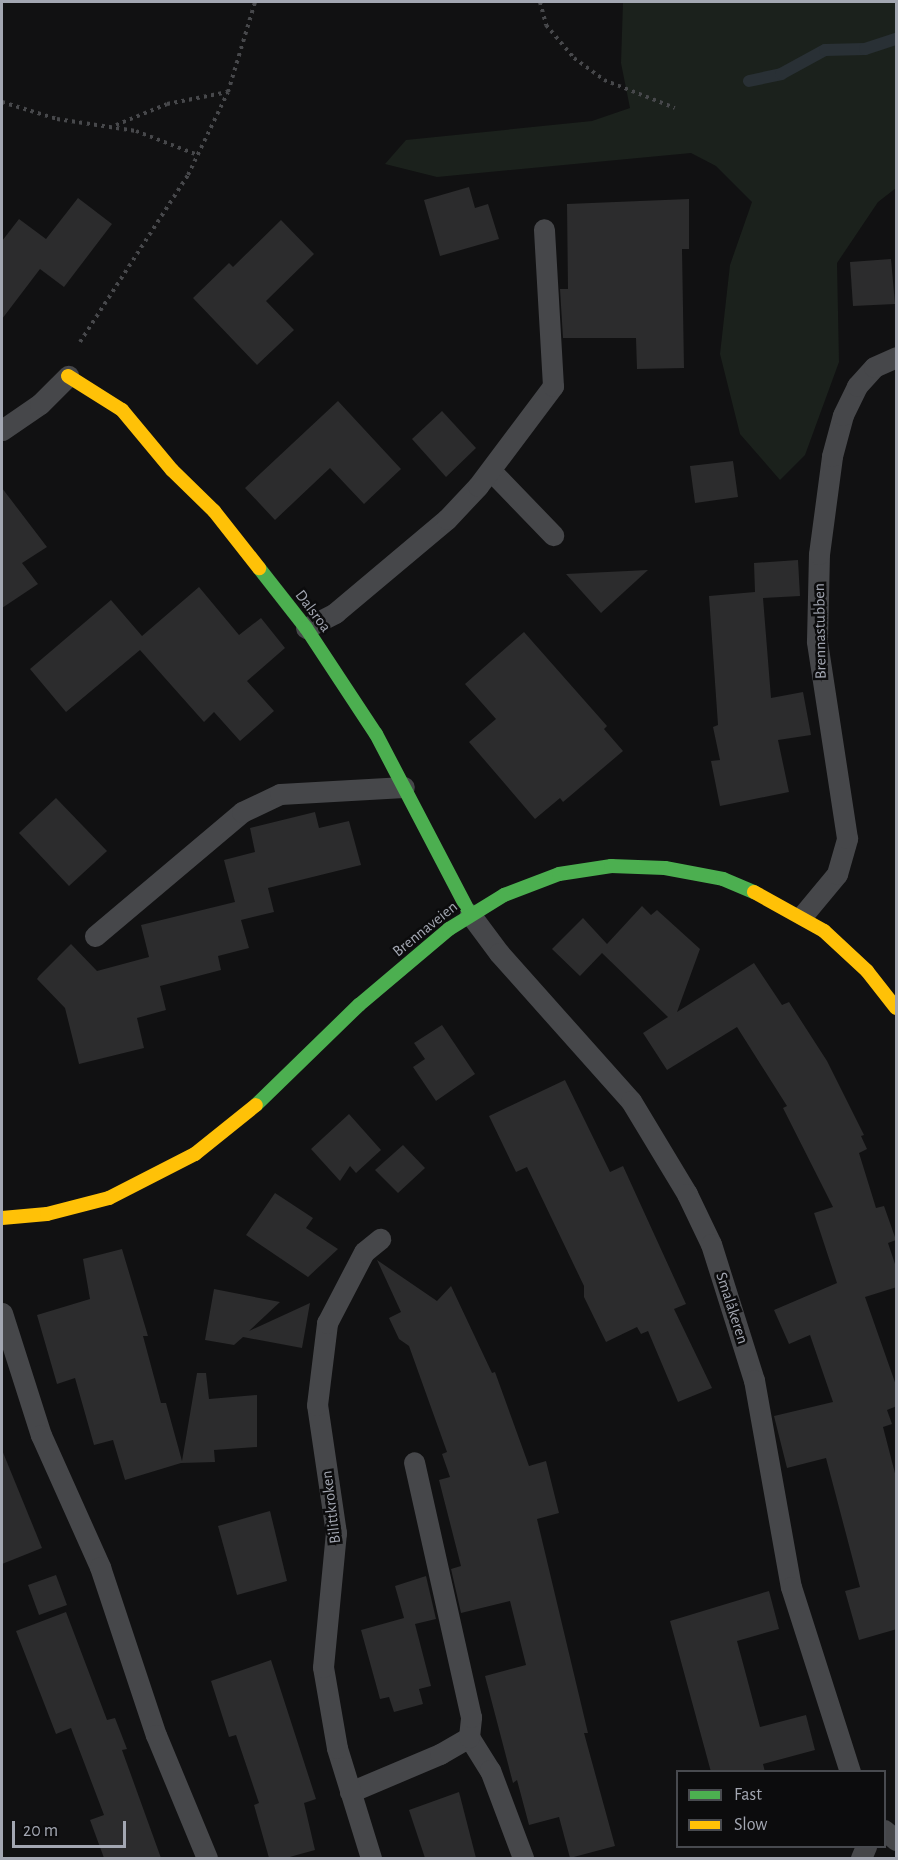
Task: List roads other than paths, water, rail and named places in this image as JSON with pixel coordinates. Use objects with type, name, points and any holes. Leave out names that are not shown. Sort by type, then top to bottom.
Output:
[{"type":"street","name":"Dalsroa","points":[[68,376],[122,410],[172,470],[214,512],[306,628],[347,686],[404,787],[470,914]]},
{"type":"street","name":"Brennaveien","points":[[2,1218],[46,1214],[109,1198],[195,1154],[253,1108],[359,1005],[470,914],[504,895],[559,874],[639,866],[723,879],[803,915],[849,953],[897,1008]]},
{"type":"lane","points":[[306,628],[335,614],[447,519],[477,486],[553,386],[544,229]]},
{"type":"lane","name":"Brennastubben","points":[[803,915],[837,874],[847,838],[817,641],[819,554],[832,456],[843,415],[857,386],[874,367],[897,357]]},
{"type":"lane","points":[[2,430],[40,404],[68,376]]},
{"type":"lane","points":[[497,477],[553,535]]},
{"type":"lane","points":[[95,936],[242,812],[280,794],[404,787]]},
{"type":"lane","name":"Smalåkeren","points":[[470,914],[499,953],[631,1101],[687,1194],[711,1244],[754,1380],[791,1587],[849,1770]]},
{"type":"lane","name":"Bilittkroken","points":[[371,1858],[337,1748],[323,1667],[336,1533],[317,1405],[327,1323],[341,1289],[364,1252],[380,1239]]},
{"type":"lane","points":[[2,1313],[40,1435],[100,1567],[156,1735],[207,1858]]},
{"type":"lane","points":[[414,1462],[471,1717],[469,1737],[490,1770],[523,1858]]},
{"type":"lane","points":[[350,1792],[440,1755],[469,1737]]},
{"type":"waterway","points":[[749,81],[781,74],[825,50],[865,49],[896,39]]}]
